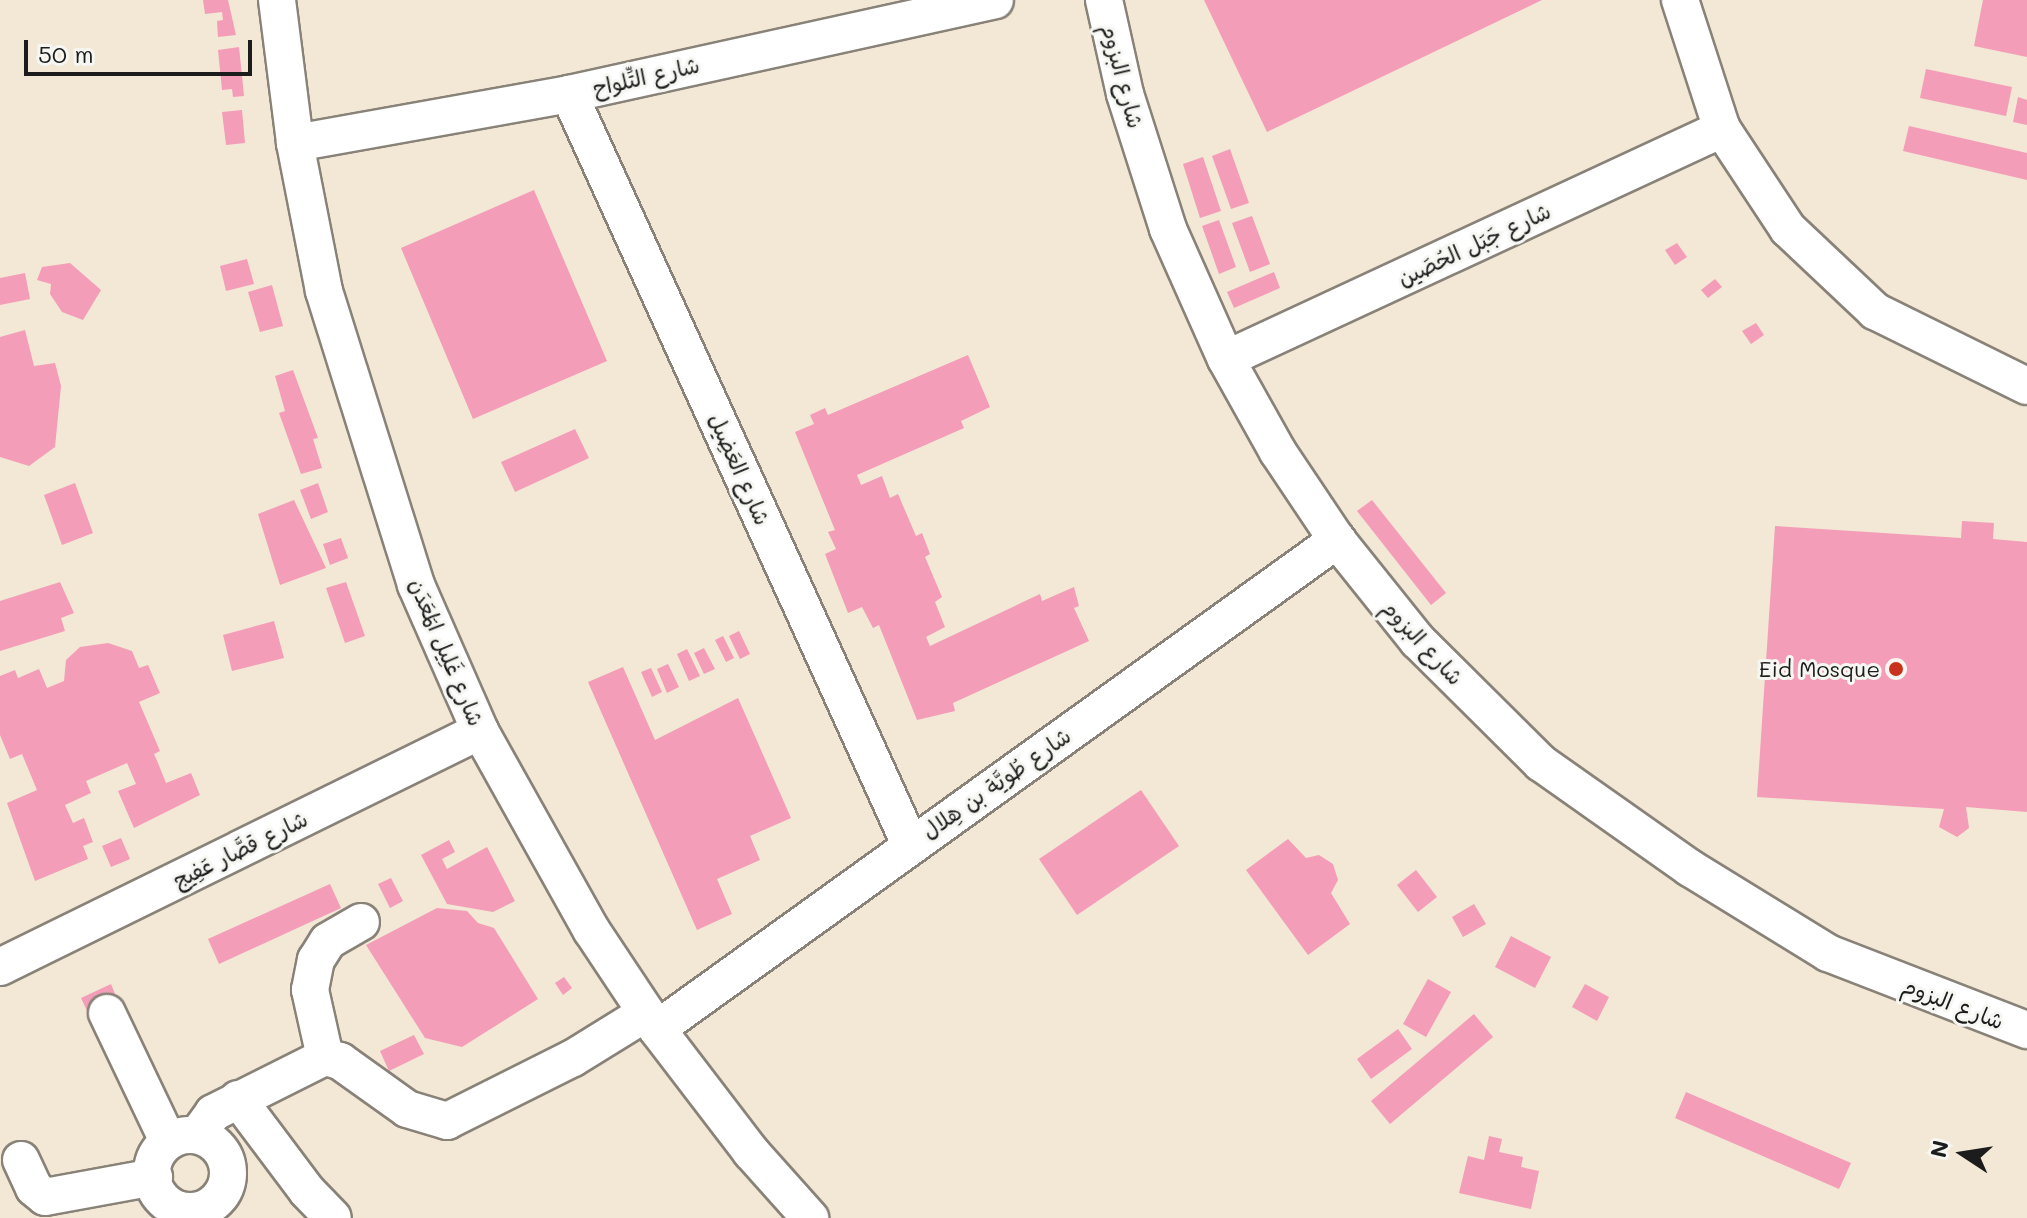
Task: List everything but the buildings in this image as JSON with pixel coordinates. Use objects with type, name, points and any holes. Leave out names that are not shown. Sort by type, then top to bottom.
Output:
[{"type":"street","name":"شارع غَلِيل المَعَدَن","points":[[277,0],[295,143],[324,291],[407,556],[480,731],[531,830],[652,1021],[751,1152],[810,1218]]},
{"type":"street","name":"شارع التِّلواح","points":[[295,143],[569,94],[995,0]]},
{"type":"street","name":"شارع البزوم","points":[[1104,0],[1125,94],[1168,229],[1226,359],[1278,452],[1337,540],[1418,641],[1541,763],[1690,868],[1828,953],[2027,1030]]},
{"type":"street","points":[[1680,0],[1722,129],[1788,229],[1875,311],[2027,386]]},
{"type":"street","name":"شارع العَضِيل","points":[[569,94],[910,844]]},
{"type":"street","name":"شارع جَبَل الحُصَين","points":[[1226,359],[1722,129]]},
{"type":"street","name":"شارع طُويَّة بن هِلال","points":[[325,1057],[340,1061],[407,1109],[447,1121],[652,1021],[910,844],[1337,540]]},
{"type":"street","name":"شارع قصَّار عَفِيج","points":[[0,967],[480,731]]},
{"type":"street","points":[[107,1013],[183,1138],[220,1148],[228,1168],[224,1190],[211,1204],[179,1215],[162,1200],[153,1186],[159,1149],[183,1138],[213,1113],[238,1099],[325,1057],[310,990],[316,960],[328,941],[361,922]]},
{"type":"street","points":[[238,1099],[333,1218]]},
{"type":"street","points":[[21,1160],[34,1188],[45,1197],[154,1177]]},
{"type":"place","name":"Eid Mosque","points":[[1896,669]]}]
